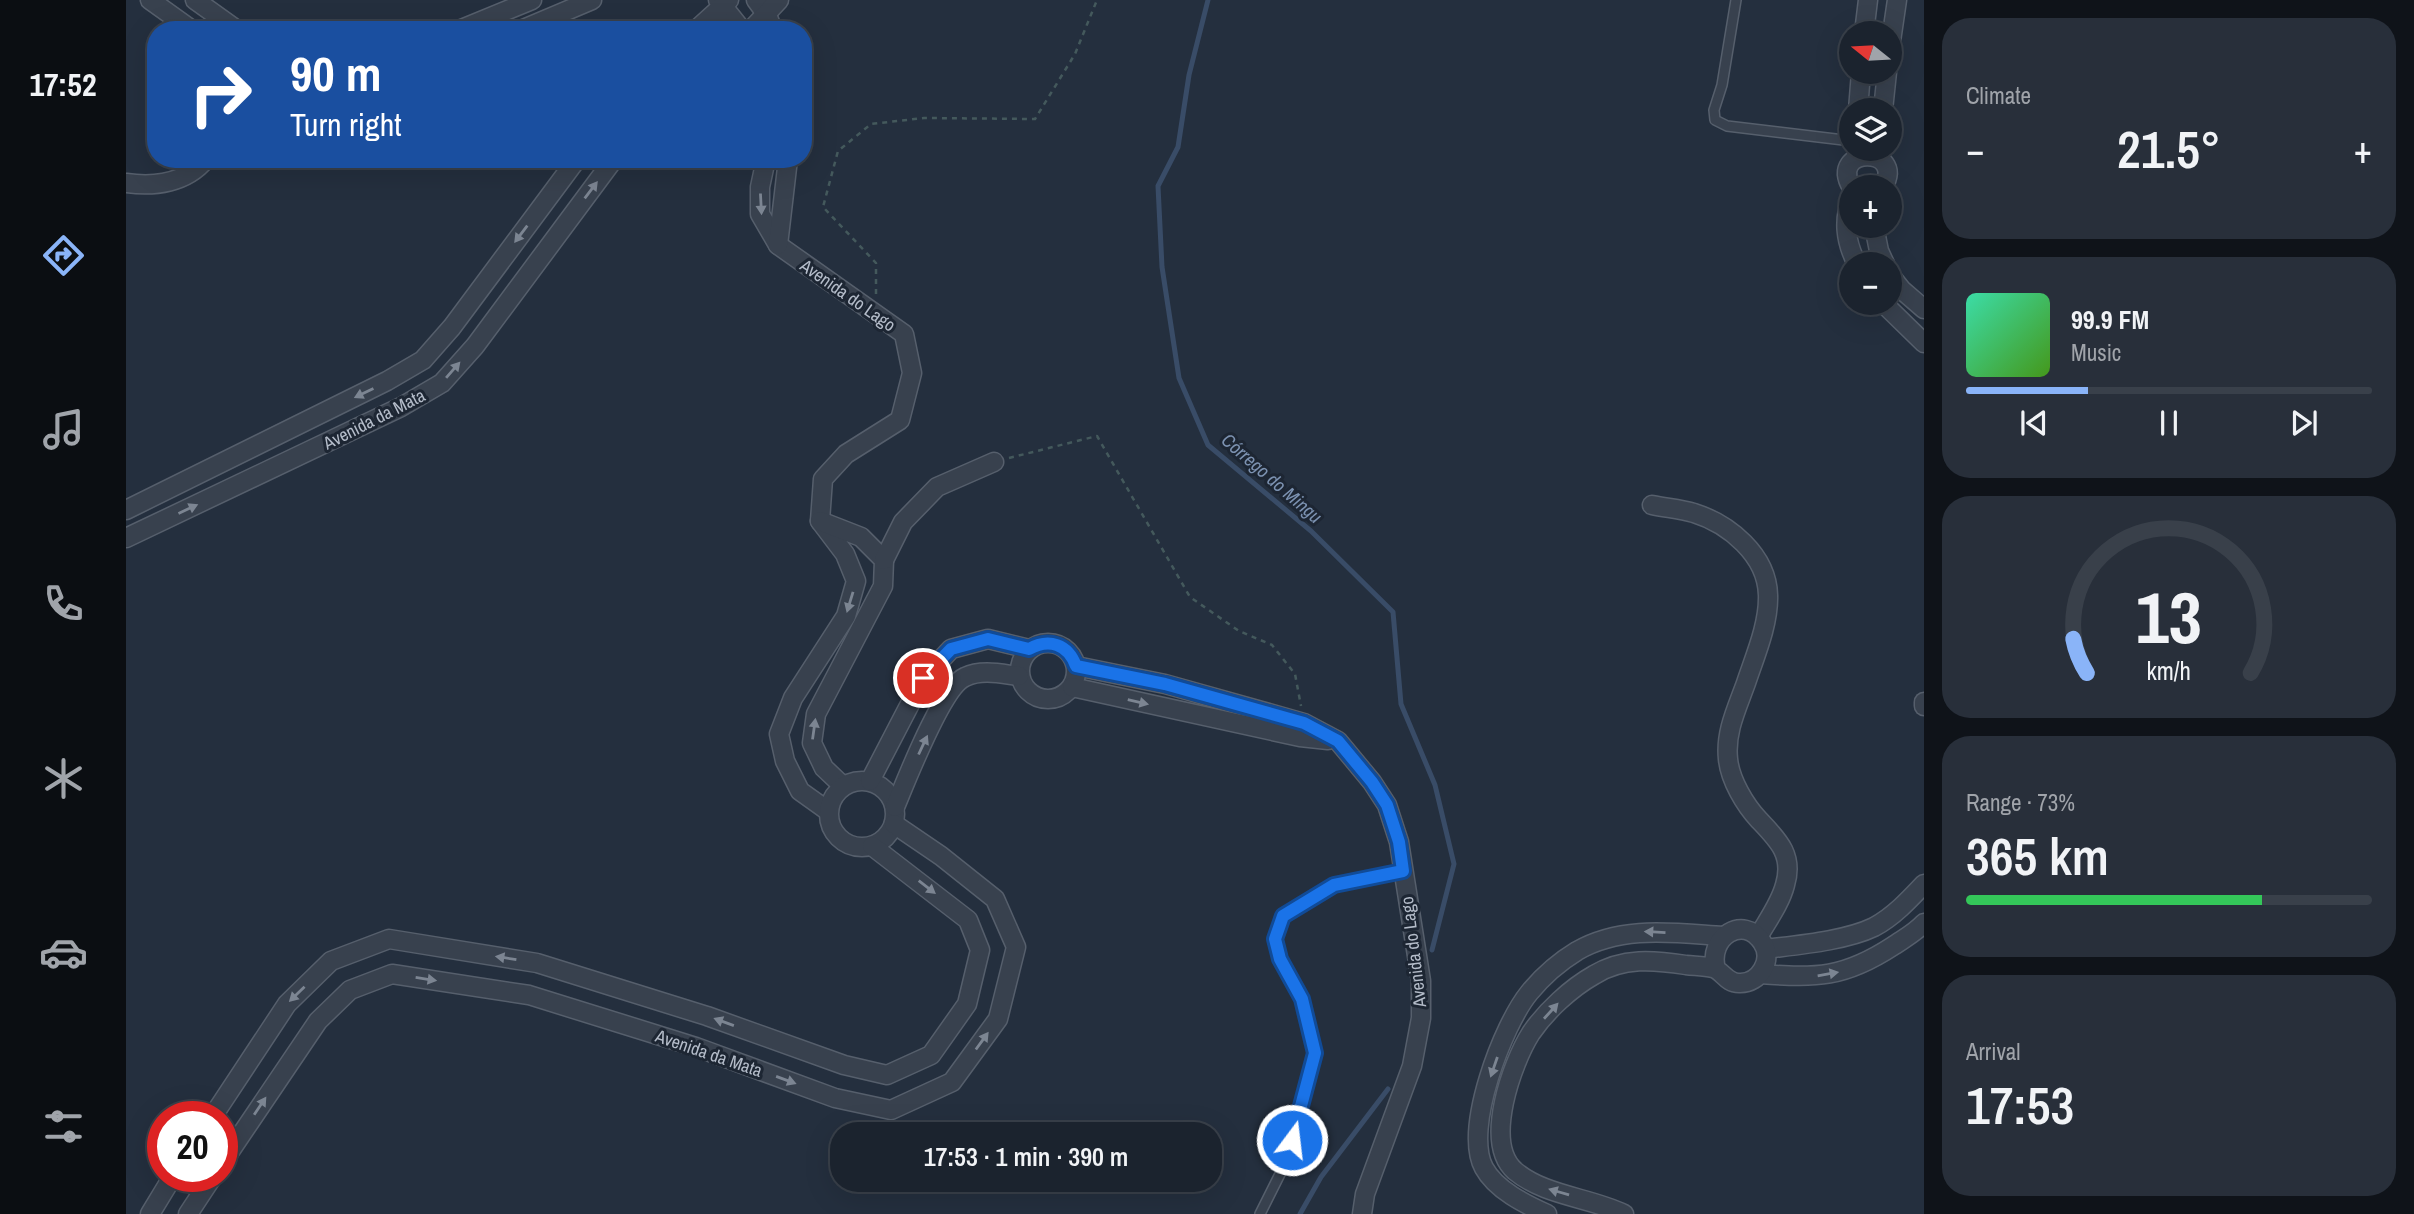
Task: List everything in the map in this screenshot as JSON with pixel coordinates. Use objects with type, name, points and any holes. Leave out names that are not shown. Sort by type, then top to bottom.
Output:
[{"type":"street","points":[[150,0],[179,21]]},
{"type":"street","points":[[195,0],[224,21]]},
{"type":"street","points":[[481,21],[532,0]]},
{"type":"street","points":[[542,21],[592,0]]},
{"type":"street","points":[[755,0],[769,21]]},
{"type":"street","points":[[770,21],[779,0]]},
{"type":"street","points":[[1865,21],[1868,0]]},
{"type":"street","points":[[1894,21],[1897,0]]},
{"type":"street","points":[[705,21],[724,2],[736,21]]},
{"type":"street","points":[[126,183],[145,185],[174,181],[199,168]]},
{"type":"street","name":"Avenida da Mata","points":[[126,510],[387,381],[423,360],[452,327],[570,168]]},
{"type":"street","name":"Avenida da Mata","points":[[126,538],[401,407],[442,383],[475,346],[607,168]]},
{"type":"street","name":"Avenida do Lago","points":[[764,168],[760,187],[760,214],[778,245],[904,334],[912,373],[900,420],[846,454],[823,479],[820,521]]},
{"type":"street","points":[[778,245],[787,168]]},
{"type":"street","points":[[1902,290],[1924,309]]},
{"type":"street","points":[[1895,315],[1924,343]]},
{"type":"street","points":[[843,786],[824,768],[812,743],[816,714],[883,586],[884,560],[903,522],[937,487],[993,462]]},
{"type":"street","points":[[1652,505],[1693,513],[1712,520],[1735,535],[1755,556],[1766,579],[1767,610],[1754,659],[1728,735],[1728,761],[1738,790],[1758,819],[1776,836],[1787,863],[1786,885],[1762,943],[1765,967],[1760,974],[1745,983],[1737,984],[1721,976],[1716,969],[1714,951],[1723,936]]},
{"type":"street","points":[[820,521],[861,537],[884,560]]},
{"type":"street","points":[[820,521],[845,554],[856,581],[846,616],[793,698],[779,734],[785,761],[800,791],[828,811]]},
{"type":"street","points":[[870,781],[923,678],[951,649],[988,639],[1029,649]]},
{"type":"street","points":[[1038,644],[1057,644],[1066,649],[1076,666],[1072,687],[1056,699],[1037,698],[1029,693],[1019,676],[1023,657],[1029,649],[1038,644]]},
{"type":"street","name":"Avenida do Lago","points":[[1076,666],[1165,684],[1304,723],[1338,741],[1387,805],[1399,842],[1421,981],[1421,1018],[1412,1066],[1365,1194],[1362,1214]]},
{"type":"street","points":[[894,816],[890,796],[882,787],[870,781],[851,782],[843,786],[835,793],[828,811],[830,824],[842,841],[862,848],[872,846],[889,834],[894,816],[945,696],[963,677],[988,672],[1019,676]]},
{"type":"street","points":[[1072,687],[1300,737],[1338,741]]},
{"type":"street","name":"Avenida da Mata","points":[[238,1139],[318,1021],[350,990],[392,974],[529,995],[696,1047],[835,1098],[891,1110],[952,1082],[998,1019],[1016,947],[995,899],[894,816]]},
{"type":"street","name":"Avenida da Mata","points":[[223,1101],[287,1004],[331,961],[389,939],[537,963],[707,1016],[844,1065],[887,1075],[930,1055],[967,1004],[981,950],[968,920],[872,846]]},
{"type":"street","points":[[1547,1214],[1529,1206],[1496,1184],[1484,1168],[1479,1154],[1479,1116],[1503,1040],[1518,1010],[1544,976],[1578,951],[1615,936],[1643,932],[1723,936],[1739,930],[1748,931],[1762,943],[1819,943],[1872,927],[1900,908],[1924,884]]},
{"type":"street","points":[[1760,974],[1810,977],[1838,973],[1877,956],[1924,923]]},
{"type":"street","points":[[1623,1214],[1603,1205],[1544,1188],[1516,1172],[1504,1159],[1499,1127],[1516,1067],[1531,1033],[1561,1000],[1594,974],[1621,963],[1646,959],[1716,969]]},
{"type":"street","points":[[150,1214],[163,1192]]},
{"type":"street","points":[[188,1214],[203,1192]]},
{"type":"lane","points":[[1736,0],[1722,85],[1714,110],[1715,120],[1727,126],[1839,139]]},
{"type":"lane","points":[[1260,1214],[1286,1162],[1315,1053],[1302,999],[1280,959],[1275,939],[1283,916],[1334,885],[1403,871]]},
{"type":"path","points":[[877,314],[876,264],[823,207],[838,151],[871,124],[924,118],[1035,119],[1075,54],[1097,0]]},
{"type":"path","points":[[993,462],[1097,436],[1190,597],[1239,631],[1272,645],[1295,674],[1304,723]]},
{"type":"waterway","name":"Córrego do Mingu","points":[[1208,0],[1189,75],[1178,147],[1158,186],[1162,267],[1179,378],[1208,445],[1311,531],[1393,612],[1401,704],[1435,785],[1454,864],[1432,950]]},
{"type":"waterway","name":"Córrego do Mingu","points":[[1300,1214],[1321,1177],[1388,1089]]},
{"type":"route","points":[[923,678],[951,649],[988,639],[1029,649],[1038,644],[1057,644],[1066,649],[1076,666],[1165,684],[1304,723],[1338,741],[1372,782],[1387,805],[1399,842],[1403,871],[1334,885],[1283,916],[1275,939],[1280,959],[1302,999],[1315,1053],[1292,1140]]}]
